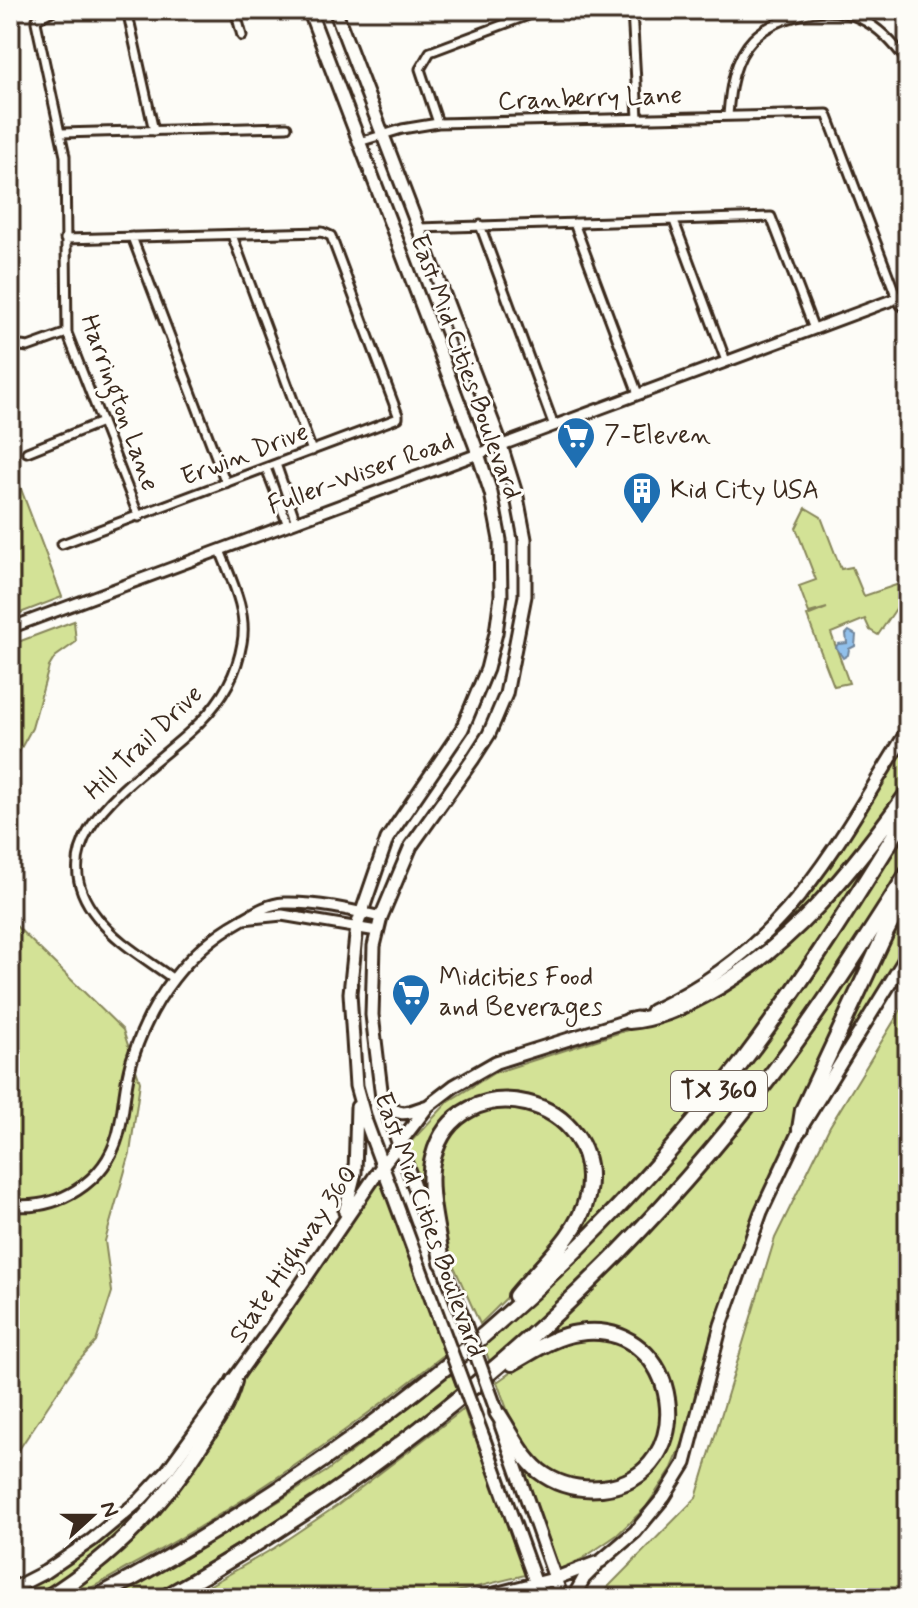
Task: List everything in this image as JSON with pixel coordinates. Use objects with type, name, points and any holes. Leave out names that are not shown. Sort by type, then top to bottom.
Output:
[{"type":"highway","points":[[629,1021],[650,1019],[693,1001],[760,960],[830,895],[908,793]]},
{"type":"highway","name":"TX 360","points":[[96,1598],[197,1543],[309,1472],[405,1401],[486,1334],[604,1222],[707,1106],[802,978],[908,813]]},
{"type":"highway","name":"TX 360","points":[[164,1598],[236,1557],[323,1501],[411,1437],[490,1374],[615,1256],[713,1148],[817,1013],[908,873]]},
{"type":"highway","points":[[800,1129],[803,1110],[908,890]]},
{"type":"highway","points":[[442,1262],[431,1175],[439,1142],[449,1128],[461,1116],[497,1100],[535,1104],[565,1122],[586,1158],[589,1182],[586,1200],[564,1239],[486,1334]]},
{"type":"highway","points":[[490,1374],[566,1336],[594,1331],[613,1334],[646,1354],[659,1370],[670,1407],[668,1425],[654,1457],[626,1481],[592,1489],[563,1485],[538,1470],[497,1412]]},
{"type":"highway","points":[[47,1598],[116,1547],[159,1502],[216,1421],[234,1381]]},
{"type":"main road","name":"East Mid Cities Boulevard","points":[[309,10],[478,454],[491,493],[500,554],[501,596],[487,669],[462,729],[387,839],[357,926],[350,993],[356,1086],[382,1166],[541,1598]]},
{"type":"main road","name":"East Mid Cities Boulevard","points":[[335,10],[501,445],[517,497],[525,539],[525,596],[506,694],[489,734],[411,846],[381,917],[374,963],[372,1015],[382,1098],[562,1598]]},
{"type":"main road","name":"State Highway 360","points":[[10,1590],[67,1559],[140,1500],[175,1461],[234,1381],[342,1222],[428,1106],[496,1062],[629,1021],[671,1002],[717,975],[758,943],[824,865],[908,730]]},
{"type":"main road","points":[[573,1598],[584,1578],[635,1532],[664,1497],[685,1463],[721,1325],[746,1249],[800,1129],[908,954]]},
{"type":"main road","points":[[342,1222],[355,1173],[356,1086]]},
{"type":"main road","points":[[382,1098],[402,1115],[428,1106]]},
{"type":"main road","points":[[485,1597],[554,1579],[601,1561]]},
{"type":"main road","points":[[485,1597],[509,1598]]},
{"type":"street","name":"Harrington Lane","points":[[54,10],[37,19],[37,30],[65,156],[67,333],[139,517]]},
{"type":"street","points":[[127,10],[154,131]]},
{"type":"street","points":[[235,10],[242,36]]},
{"type":"street","points":[[438,123],[421,74],[421,63],[430,52],[542,10]]},
{"type":"street","points":[[632,10],[638,118]]},
{"type":"street","points":[[728,115],[729,93],[737,66],[754,38],[771,25],[811,11],[844,13],[873,24],[889,37],[908,63]]},
{"type":"street","name":"Cranberry Lane","points":[[359,142],[438,123],[827,114],[897,298]]},
{"type":"street","points":[[61,133],[287,127]]},
{"type":"street","points":[[419,228],[771,217],[814,329]]},
{"type":"street","points":[[674,221],[726,361]]},
{"type":"street","points":[[574,223],[638,394]]},
{"type":"street","points":[[480,225],[554,426]]},
{"type":"street","name":"Erwin Drive","points":[[62,544],[398,418],[331,236],[322,232],[232,235]]},
{"type":"street","points":[[65,239],[232,235],[312,451]]},
{"type":"street","points":[[132,237],[226,483]]},
{"type":"street","name":"Fuller-Wiser Road","points":[[10,628],[908,294]]},
{"type":"street","points":[[897,298],[908,309]]},
{"type":"street","points":[[21,346],[28,347],[67,333]]},
{"type":"street","points":[[27,452],[102,422]]},
{"type":"street","points":[[276,464],[292,523]]},
{"type":"street","points":[[266,468],[292,523]]},
{"type":"street","name":"Hill Trail Drive","points":[[172,978],[114,935],[97,917],[81,890],[79,865],[88,831],[101,809],[198,725],[230,683],[243,640],[243,621],[220,550]]},
{"type":"street","points":[[10,1205],[26,1206],[58,1200],[83,1187],[106,1161],[119,1131],[133,1054],[143,1027],[172,978],[224,929],[253,911],[282,903],[381,917]]},
{"type":"street","points":[[243,919],[282,915],[377,931]]},
{"type":"green space","points":[[10,129],[16,173],[18,229],[16,285],[10,329]]},
{"type":"green space","points":[[10,460],[62,597],[10,617]]},
{"type":"green space","points":[[806,508],[821,517],[841,569],[852,567],[864,596],[908,581],[908,591],[878,635],[870,630],[865,619],[831,633],[849,683],[834,686],[807,616],[827,608],[809,613],[799,586],[816,580],[796,528]]},
{"type":"green space","points":[[74,621],[76,642],[55,657],[49,667],[32,728],[10,768],[10,645]]},
{"type":"green space","points":[[908,739],[908,785],[857,856],[814,906],[726,978],[724,975],[754,950],[805,896],[848,835]]},
{"type":"green space","points":[[908,821],[908,862],[808,1015],[730,1119],[657,1204],[529,1330],[490,1363],[484,1346],[559,1277],[653,1178]]},
{"type":"green space","points":[[876,842],[878,845],[821,934],[741,1050],[660,1148],[555,1260],[588,1206],[575,1122],[547,1102],[517,1093],[502,1093],[470,1101],[455,1110],[457,1113],[428,1191],[421,1193],[406,1147],[449,1101],[494,1073],[643,1025],[753,969]]},
{"type":"green space","points":[[908,900],[908,946],[828,1072]]},
{"type":"green space","points":[[10,920],[123,1030],[140,1082],[130,1153],[105,1241],[112,1292],[96,1342],[76,1364],[10,1463]]},
{"type":"green space","points":[[881,928],[739,1255],[692,1421],[672,1468],[646,1507],[617,1535],[582,1559],[560,1569],[519,1461],[523,1459],[572,1491],[650,1467],[671,1391],[614,1330],[586,1327],[554,1335],[550,1331],[647,1234],[738,1132],[812,1032]]},
{"type":"green space","points":[[908,998],[908,1598],[605,1598],[603,1592],[696,1498],[775,1238],[830,1126]]},
{"type":"green space","points":[[486,1107],[527,1109],[548,1116],[557,1123],[577,1153],[582,1187],[574,1216],[552,1249],[480,1324],[451,1260],[436,1188],[437,1160],[457,1125]]},
{"type":"green space","points":[[381,1179],[445,1354],[333,1439],[256,1492],[96,1585],[75,1594],[53,1598],[117,1550],[239,1387],[275,1329]]},
{"type":"green space","points":[[601,1336],[634,1351],[656,1378],[663,1408],[658,1436],[643,1460],[620,1477],[593,1485],[564,1480],[535,1459],[517,1433],[497,1382],[536,1354],[567,1339]]},
{"type":"green space","points":[[452,1374],[458,1391],[370,1459],[318,1494],[147,1598],[112,1598],[244,1523],[327,1471]]},
{"type":"green space","points":[[464,1409],[527,1572],[525,1575],[432,1598],[188,1598],[274,1548],[338,1505]]},
{"type":"green space","points":[[184,1457],[146,1508],[100,1552],[38,1598],[10,1598],[10,1595],[93,1546],[129,1517]]},
{"type":"water","points":[[849,631],[856,635],[855,646],[843,658],[836,647],[847,643],[846,634]]},
{"type":"place","name":"7-Eleven","points":[[576,470]]},
{"type":"place","name":"Kid City USA","points":[[642,525]]},
{"type":"place","name":"Midcities Food and Beverages","points":[[411,1027]]}]
